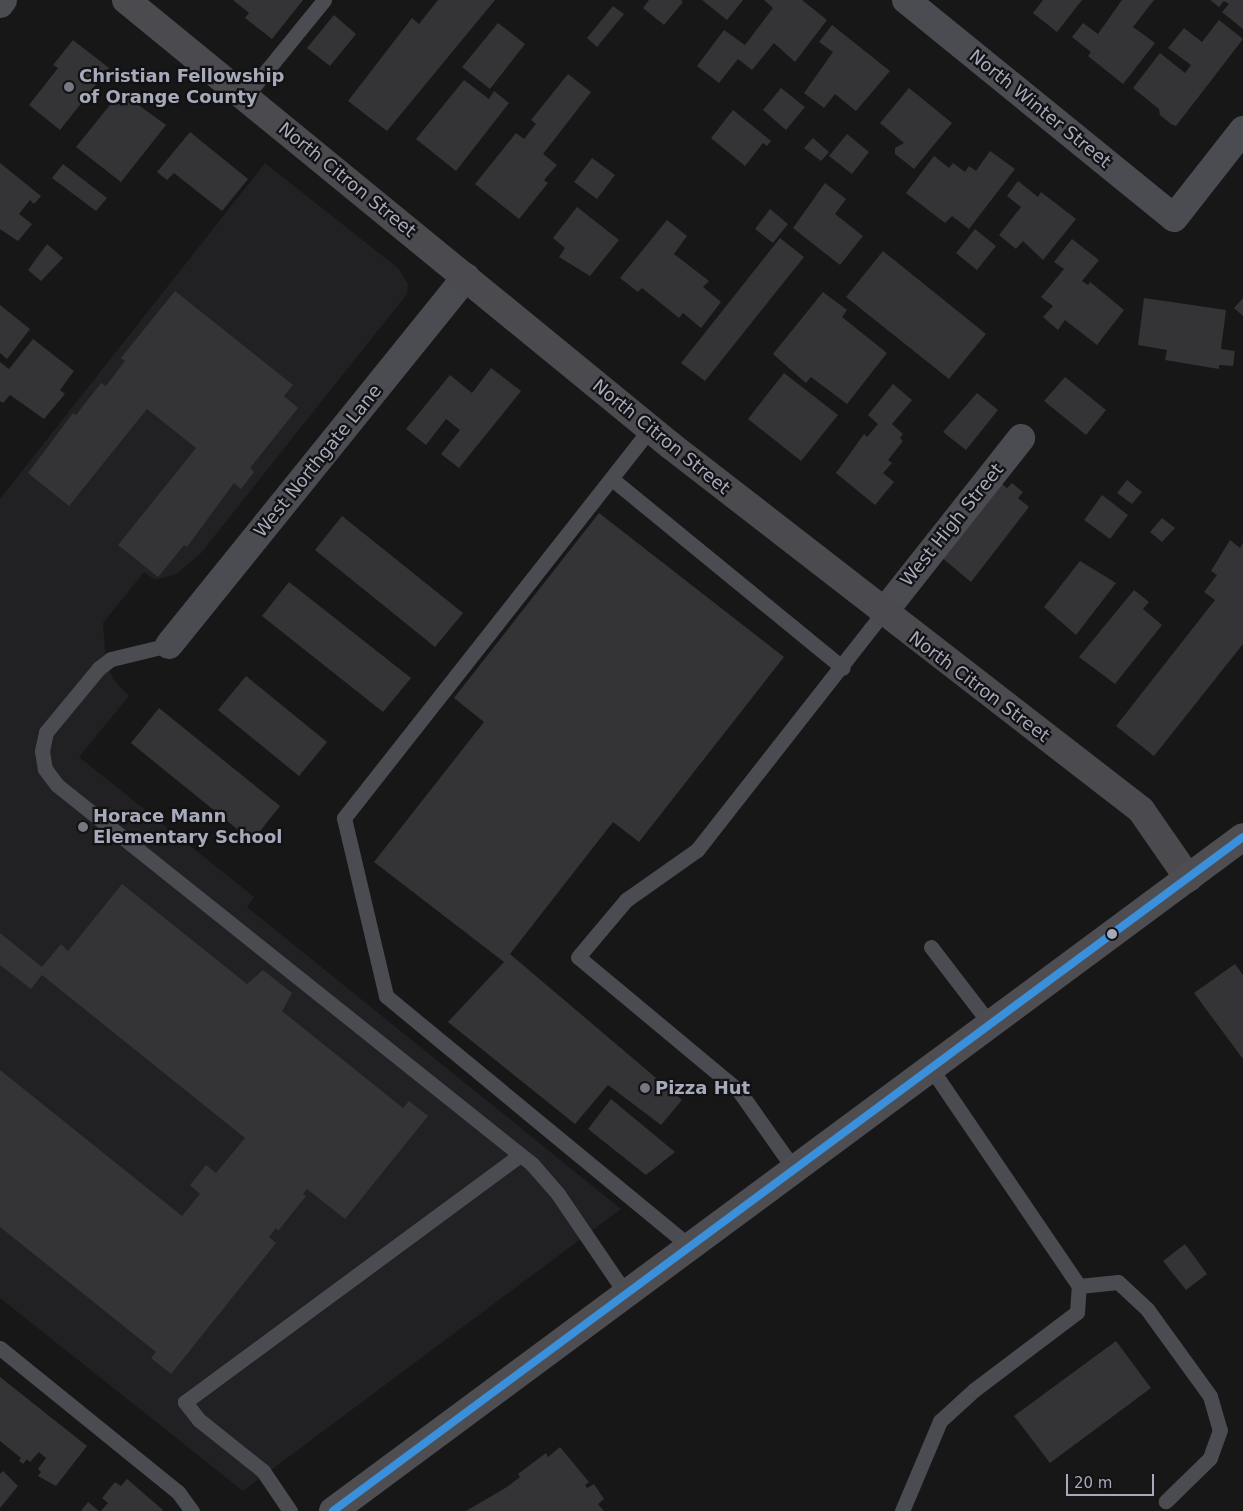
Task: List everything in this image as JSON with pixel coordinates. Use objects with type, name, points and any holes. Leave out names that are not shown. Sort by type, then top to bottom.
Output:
[{"type":"main road","points":[[333,1511],[1243,837]]},
{"type":"street","points":[[0,4],[3,0]]},
{"type":"street","name":"North Citron Street","points":[[126,0],[650,429],[883,613],[1141,810],[1188,878]]},
{"type":"street","name":"North Winter Street","points":[[906,0],[1174,218],[1243,130]]},
{"type":"street","name":"West Northgate Lane","points":[[169,645],[466,277]]},
{"type":"street","name":"West High Street","points":[[883,613],[1022,438]]},
{"type":"lane","points":[[245,96],[324,0]]},
{"type":"lane","points":[[650,429],[344,818],[386,996],[690,1246]]},
{"type":"lane","points":[[612,479],[843,668]]},
{"type":"lane","points":[[794,1169],[739,1091],[578,957],[626,900],[697,850],[843,668],[883,613]]},
{"type":"lane","points":[[169,645],[111,659],[99,668],[46,732],[42,751],[45,769],[57,785],[520,1154],[558,1194],[626,1294]]},
{"type":"lane","points":[[931,947],[990,1024]]},
{"type":"lane","points":[[902,1511],[940,1421],[974,1390],[1077,1312],[1079,1286],[931,1068]]},
{"type":"lane","points":[[290,1511],[263,1471],[199,1420],[185,1402],[520,1154]]},
{"type":"lane","points":[[1079,1286],[1118,1282],[1147,1309],[1210,1396],[1220,1430],[1210,1458],[1166,1501]]},
{"type":"lane","points":[[0,1348],[178,1492],[192,1511]]},
{"type":"shaded area","name":"Horace Mann Elementary School","points":[[265,163],[398,268],[408,284],[407,294],[201,553],[176,574],[155,580],[144,572],[103,623],[106,662],[113,679],[129,696],[79,757],[254,897],[247,907],[621,1209],[243,1491],[0,1298],[0,499]]},
{"type":"building","points":[[233,0],[303,0],[272,39],[245,18],[249,13]]},
{"type":"building","points":[[438,0],[495,0],[387,131],[348,101],[412,18],[419,24]]},
{"type":"building","points":[[649,0],[681,0],[683,2],[664,25],[643,8]]},
{"type":"building","points":[[702,0],[743,0],[727,20]]},
{"type":"building","points":[[764,0],[802,0],[827,20],[795,62],[774,43],[752,70],[738,59],[719,83],[697,66],[724,30],[745,45],[773,8]]},
{"type":"building","points":[[1043,0],[1082,0],[1057,32],[1033,13]]},
{"type":"building","points":[[1122,0],[1154,0],[1133,27],[1155,43],[1123,84],[1088,56],[1091,52],[1072,37],[1083,23],[1098,34]]},
{"type":"building","points":[[1210,0],[1243,0],[1243,29],[1222,12],[1229,4],[1224,1],[1219,7]]},
{"type":"building","points":[[613,6],[624,14],[597,47],[587,38]]},
{"type":"building","points":[[334,15],[356,34],[330,66],[307,48]]},
{"type":"building","points":[[1219,20],[1243,39],[1176,126],[1171,124],[1160,115],[1159,109],[1133,88],[1160,53],[1185,73],[1191,65],[1168,48],[1184,28],[1202,42]]},
{"type":"building","points":[[498,23],[525,44],[490,89],[462,67]]},
{"type":"building","points":[[832,25],[890,71],[856,111],[835,94],[824,108],[804,93],[833,52],[819,42]]},
{"type":"building","name":"Christian Fellowship of Orange County","points":[[73,40],[109,68],[60,130],[29,105],[58,68],[53,65]]},
{"type":"building","points":[[568,74],[591,92],[543,154],[557,165],[544,180],[548,183],[519,219],[475,184],[516,133],[524,139],[536,124],[531,120]]},
{"type":"building","points":[[464,80],[489,99],[494,91],[509,103],[456,171],[416,139]]},
{"type":"building","points":[[781,88],[805,107],[786,130],[763,110]]},
{"type":"building","points":[[909,88],[952,123],[914,169],[895,154],[895,148],[904,143],[880,123]]},
{"type":"building","points":[[129,98],[166,125],[121,182],[76,147],[114,100],[122,106]]},
{"type":"building","points":[[733,110],[771,141],[767,146],[763,143],[745,166],[711,138]]},
{"type":"building","points":[[190,132],[248,179],[222,211],[174,173],[167,180],[157,172]]},
{"type":"building","points":[[847,134],[869,152],[852,174],[829,156]]},
{"type":"building","points":[[813,138],[829,152],[821,161],[804,148]]},
{"type":"building","points":[[990,151],[1015,169],[969,229],[952,216],[945,223],[906,193],[934,156],[949,168],[953,163],[965,172],[969,166],[976,171]]},
{"type":"building","points":[[592,158],[615,175],[597,199],[574,182]]},
{"type":"building","points":[[0,163],[41,196],[34,204],[30,200],[19,214],[32,224],[18,241],[0,229]]},
{"type":"building","points":[[63,164],[107,198],[96,211],[52,178]]},
{"type":"building","points":[[1018,181],[1038,197],[1041,192],[1076,219],[1043,260],[1023,241],[1016,249],[999,235],[1021,207],[1007,196]]},
{"type":"building","points":[[825,183],[846,199],[835,214],[863,236],[840,265],[793,228]]},
{"type":"building","points":[[577,207],[619,240],[590,276],[559,257],[565,248],[553,238]]},
{"type":"building","points":[[770,209],[788,224],[773,243],[755,229]]},
{"type":"building","points":[[667,220],[687,236],[674,254],[709,281],[703,287],[721,302],[701,328],[683,313],[679,318],[642,288],[638,292],[620,278]]},
{"type":"building","points":[[975,229],[996,246],[977,270],[956,253]]},
{"type":"building","points":[[780,238],[804,257],[705,381],[681,363]]},
{"type":"building","points":[[1072,239],[1099,260],[1082,281],[1088,285],[1090,282],[1124,310],[1097,345],[1065,320],[1058,330],[1043,317],[1053,306],[1041,297],[1064,269],[1054,262]]},
{"type":"building","points":[[47,244],[63,258],[41,281],[28,270]]},
{"type":"building","points":[[883,251],[986,334],[949,379],[846,297]]},
{"type":"building","points":[[175,291],[293,385],[284,396],[298,408],[250,468],[254,472],[241,489],[234,483],[187,547],[184,545],[158,577],[118,545],[196,448],[147,409],[69,506],[28,473],[73,413],[76,415],[101,383],[106,386],[125,361],[121,358]]},
{"type":"building","points":[[823,292],[847,310],[842,317],[887,353],[847,404],[811,377],[806,383],[773,354]]},
{"type":"building","points":[[1144,298],[1226,310],[1221,349],[1235,351],[1233,366],[1219,365],[1219,369],[1165,360],[1167,350],[1138,345]]},
{"type":"building","points":[[1243,298],[1243,316],[1234,308]]},
{"type":"building","points":[[0,305],[30,329],[7,359],[0,353]]},
{"type":"building","points":[[33,339],[74,371],[60,390],[65,394],[44,419],[10,395],[3,403],[0,401],[0,362],[9,369]]},
{"type":"building","points":[[491,368],[521,391],[459,468],[441,454],[460,430],[446,419],[426,445],[406,429],[450,375],[472,393]]},
{"type":"building","points":[[784,373],[838,415],[801,461],[748,419]]},
{"type":"building","points":[[1065,377],[1106,410],[1086,435],[1044,401]]},
{"type":"building","points":[[893,384],[912,400],[892,424],[903,434],[900,438],[903,441],[888,460],[892,463],[883,473],[894,482],[875,505],[836,473],[864,434],[867,437],[878,424],[868,415]]},
{"type":"building","points":[[977,393],[998,410],[966,450],[943,432]]},
{"type":"building","points":[[1127,480],[1142,492],[1132,504],[1117,493]]},
{"type":"building","points":[[998,481],[1007,488],[1012,483],[1023,492],[1018,498],[1029,507],[971,582],[935,552]]},
{"type":"building","points":[[1102,495],[1128,515],[1110,539],[1084,520]]},
{"type":"building","points":[[599,513],[784,657],[639,842],[613,822],[510,954],[682,1100],[661,1125],[608,1085],[575,1124],[448,1022],[504,962],[374,862],[484,722],[454,698]]},
{"type":"building","points":[[342,516],[463,613],[435,647],[315,550]]},
{"type":"building","points":[[1162,518],[1175,528],[1162,542],[1150,532]]},
{"type":"building","points":[[1230,540],[1240,548],[1243,543],[1243,644],[1154,756],[1116,726],[1215,600],[1204,592],[1217,575],[1211,571]]},
{"type":"building","points":[[1080,561],[1116,583],[1076,635],[1044,607]]},
{"type":"building","points":[[289,582],[411,678],[383,712],[262,616]]},
{"type":"building","points":[[1134,590],[1149,602],[1143,609],[1162,625],[1115,684],[1079,657]]},
{"type":"building","points":[[246,676],[327,742],[299,776],[218,710]]},
{"type":"building","points":[[159,708],[280,806],[252,841],[131,743]]},
{"type":"building","points":[[122,884],[247,984],[263,970],[292,993],[282,1011],[403,1108],[409,1101],[428,1116],[345,1219],[307,1189],[303,1194],[306,1196],[278,1231],[276,1228],[269,1237],[276,1243],[171,1374],[151,1358],[156,1352],[0,1227],[0,1070],[182,1216],[200,1194],[190,1185],[206,1165],[216,1173],[245,1138],[42,975],[31,989],[0,965],[0,933],[42,967],[61,944],[68,951]]},
{"type":"building","points":[[1235,964],[1243,975],[1243,1059],[1194,993]]},
{"type":"building","points":[[611,1099],[675,1152],[646,1175],[588,1129]]},
{"type":"building","points":[[1185,1244],[1207,1274],[1186,1290],[1163,1261]]},
{"type":"building","points":[[1116,1341],[1151,1388],[1050,1463],[1014,1416]]},
{"type":"building","points":[[0,1377],[87,1446],[56,1486],[38,1476],[41,1472],[38,1469],[46,1458],[39,1452],[30,1462],[27,1459],[23,1464],[19,1461],[21,1458],[0,1441]]},
{"type":"building","points":[[560,1447],[589,1482],[585,1485],[587,1488],[594,1484],[604,1499],[598,1504],[604,1511],[466,1511],[507,1487],[520,1477],[518,1474],[546,1453],[548,1457]]},
{"type":"building","points":[[3,1471],[18,1486],[0,1508],[0,1474]]},
{"type":"building","points":[[127,1479],[163,1510],[101,1511],[108,1503],[102,1498],[115,1482],[121,1486]]},
{"type":"building","points":[[88,1502],[99,1511],[81,1511]]},
{"type":"transit line","points":[[333,1511],[1243,837]]},
{"type":"place","name":"Christian Fellowship of Orange County","points":[[69,87]]},
{"type":"place","name":"Horace Mann Elementary School","points":[[83,827]]},
{"type":"place","name":"Pizza Hut","points":[[645,1088]]}]
